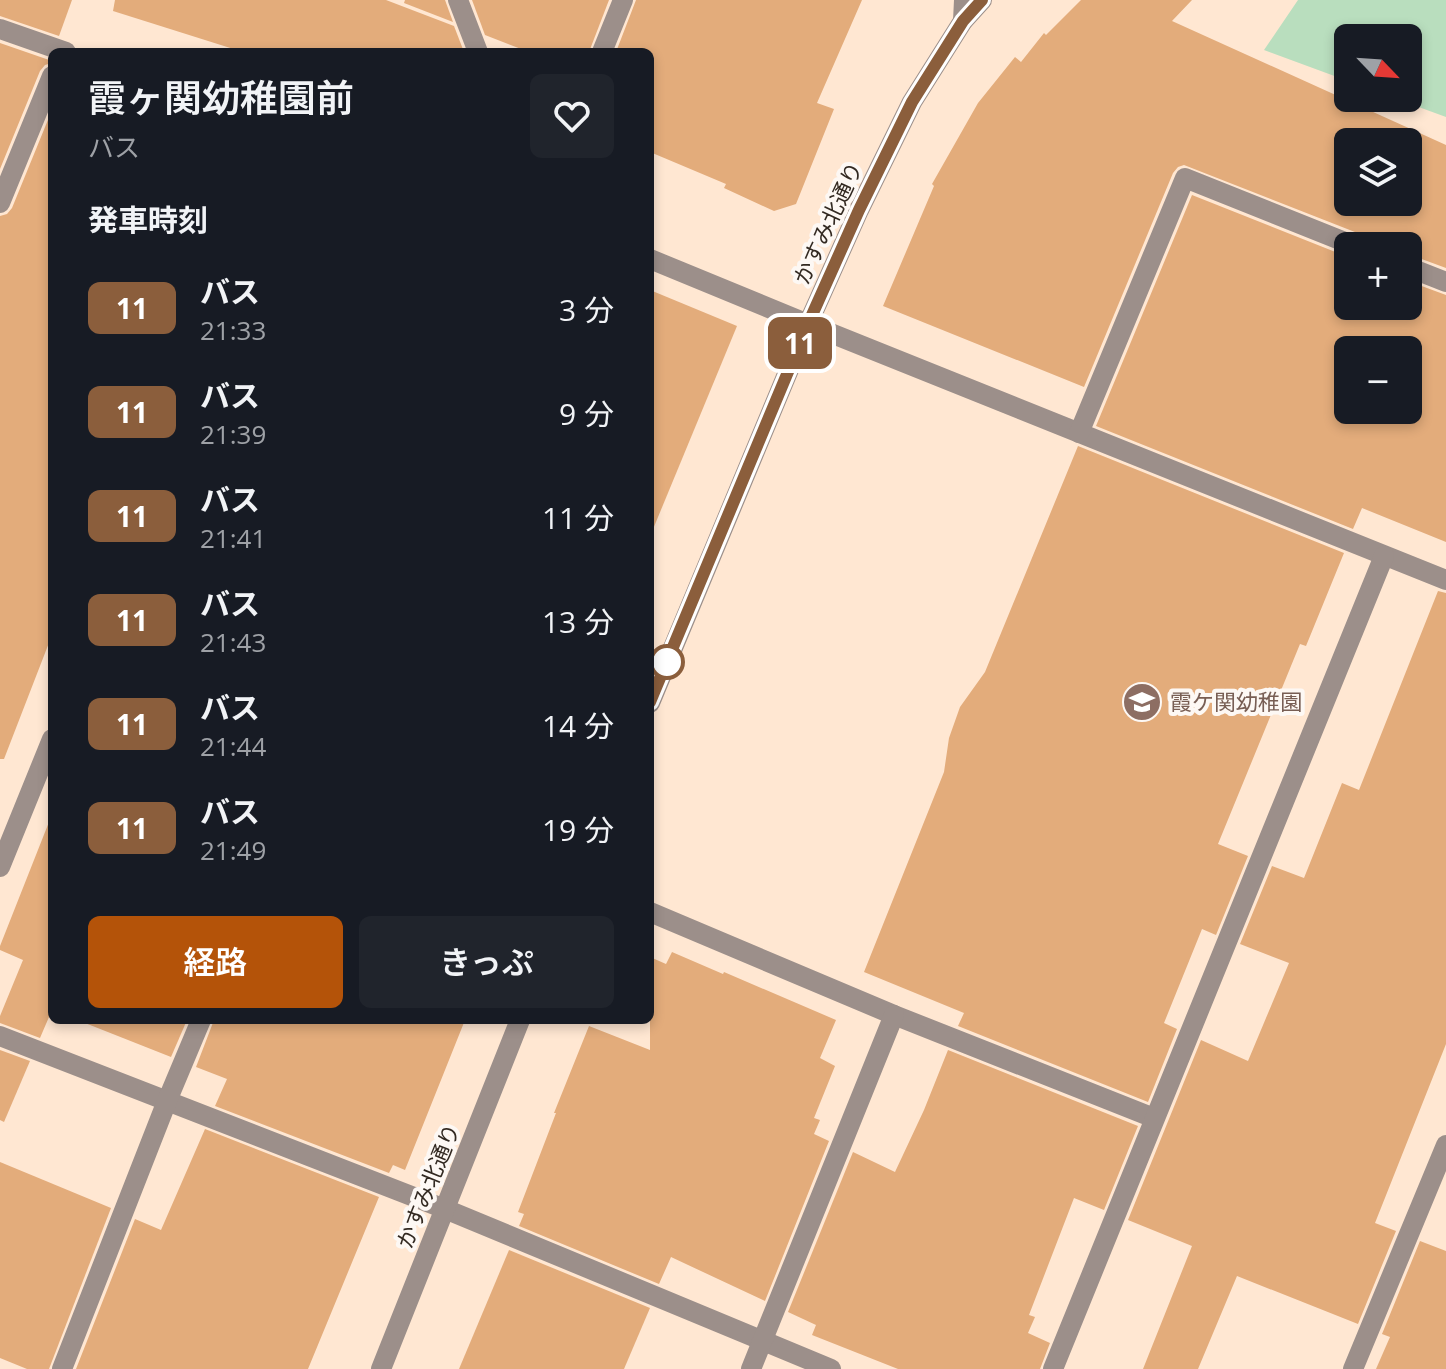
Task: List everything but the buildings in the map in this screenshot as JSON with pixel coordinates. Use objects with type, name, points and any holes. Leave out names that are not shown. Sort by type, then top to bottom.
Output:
[{"type":"street","points":[[458,0],[476,48]]},
{"type":"street","points":[[604,48],[623,0]]},
{"type":"street","points":[[963,21],[964,0]]},
{"type":"street","name":"かすみ北通り","points":[[654,693],[808,324],[859,210],[912,102],[963,21],[982,0]]},
{"type":"street","points":[[0,29],[52,48]]},
{"type":"street","points":[[0,203],[48,86]]},
{"type":"street","points":[[1079,433],[1185,178],[1334,238]]},
{"type":"street","points":[[654,261],[1446,580]]},
{"type":"street","points":[[1422,273],[1446,282]]},
{"type":"street","points":[[1053,1369],[1384,556]]},
{"type":"street","points":[[0,867],[48,749]]},
{"type":"street","points":[[654,914],[894,1015],[1154,1118]]},
{"type":"street","points":[[751,1369],[894,1015]]},
{"type":"street","points":[[62,1369],[199,1024]]},
{"type":"street","name":"かすみ北通り","points":[[381,1369],[518,1024]]},
{"type":"street","points":[[0,1036],[445,1209],[831,1369]]},
{"type":"street","points":[[1353,1369],[1446,1145]]},
{"type":"green space","points":[[1298,0],[1446,0],[1446,117],[1422,108],[1422,24],[1334,24],[1334,76],[1264,50]]},
{"type":"bus line","name":"11","points":[[654,692],[859,210],[912,102],[963,21],[982,0]]},
{"type":"place","name":"霞ケ関幼稚園","points":[[1142,702]]}]
